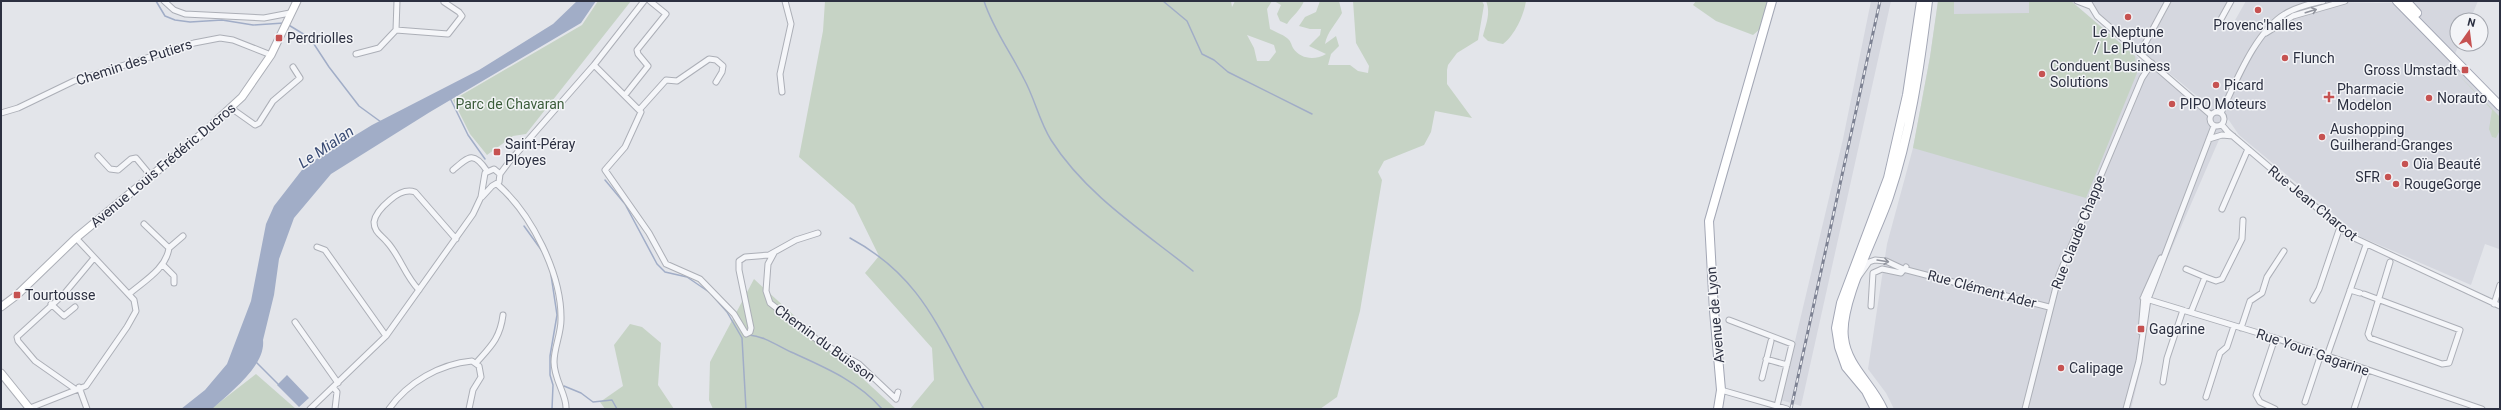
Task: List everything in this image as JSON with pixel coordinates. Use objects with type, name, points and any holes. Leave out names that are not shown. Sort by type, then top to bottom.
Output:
[{"type":"main road","name":"Avenue Louis Frédéric Ducros","points":[[1,307],[17,295],[76,238],[231,108],[254,81],[271,55],[297,1]]},
{"type":"main road","name":"Avenue de Lyon","points":[[1718,409],[1721,390],[1709,221],[1772,1]]},
{"type":"main road","points":[[1875,409],[1866,391],[1846,366],[1839,347],[1836,328],[1842,303],[1888,178],[1907,95],[1921,1]]},
{"type":"main road","points":[[1883,409],[1874,390],[1852,363],[1845,347],[1843,329],[1845,312],[1889,198],[1897,169],[1920,60],[1928,1]]},
{"type":"main road","points":[[2397,1],[2500,106]]},
{"type":"main road","points":[[2406,1],[2500,101]]},
{"type":"main road","points":[[1,373],[30,409]]},
{"type":"street","points":[[164,1],[174,10],[185,14],[264,18],[290,13]]},
{"type":"street","points":[[356,54],[379,48],[396,30],[398,1]]},
{"type":"street","points":[[310,409],[386,336],[456,239],[481,198],[495,185],[500,174],[509,162],[594,65],[644,1]]},
{"type":"street","points":[[625,95],[648,66],[638,54],[637,50],[666,14],[650,1]]},
{"type":"street","points":[[782,92],[780,74],[791,24],[785,1]]},
{"type":"street","points":[[2078,1],[2089,3],[2097,16],[2211,115]]},
{"type":"street","points":[[2140,53],[2168,1]]},
{"type":"street","points":[[2220,21],[2230,1]]},
{"type":"street","points":[[2214,126],[2222,124],[2224,120],[2221,113],[2248,58],[2276,20],[2288,12],[2323,1]]},
{"type":"street","points":[[2264,35],[2294,16],[2345,1]]},
{"type":"street","points":[[396,30],[448,34],[462,16],[459,12],[444,2]]},
{"type":"street","name":"Chemin des Putiers","points":[[1,112],[18,108],[74,81],[99,72],[145,60],[194,42],[220,38],[233,40],[271,55]]},
{"type":"street","points":[[716,82],[722,72],[723,66],[716,60],[709,59],[677,81],[666,80],[640,109],[638,118],[625,147],[605,170],[650,233],[666,264],[670,268],[689,273],[700,279],[730,309],[742,332],[748,334],[751,328],[739,270],[739,261],[745,257],[770,255],[796,240],[818,233]]},
{"type":"street","name":"Rue Claude Chappe","points":[[2025,409],[2050,307],[2066,258],[2139,84],[2152,63]]},
{"type":"street","points":[[594,65],[640,109]]},
{"type":"street","points":[[231,108],[250,124],[255,125],[259,123],[273,101],[300,78],[292,67]]},
{"type":"street","points":[[2211,115],[2221,113]]},
{"type":"street","points":[[2211,115],[2210,121],[2214,126]]},
{"type":"street","name":"Rue Jean Charcot","points":[[2222,124],[2233,136],[2340,227],[2366,244],[2500,306]]},
{"type":"street","points":[[2126,409],[2142,346],[2146,298],[2210,140],[2214,126]]},
{"type":"street","points":[[2210,140],[2222,135],[2233,136]]},
{"type":"street","points":[[2222,209],[2248,149]]},
{"type":"street","points":[[98,156],[110,169],[118,170],[131,159],[136,158],[151,176]]},
{"type":"street","points":[[453,170],[464,160],[473,157],[476,158],[487,171]]},
{"type":"street","points":[[487,171],[509,162]]},
{"type":"street","points":[[494,169],[500,174]]},
{"type":"street","points":[[481,198],[487,171]]},
{"type":"street","points":[[485,181],[495,185],[529,223],[551,268],[561,321],[554,362],[556,379],[562,393],[566,409]]},
{"type":"street","points":[[419,290],[403,267],[396,252],[375,231],[374,222],[380,210],[389,200],[402,193],[409,190],[415,192],[456,239]]},
{"type":"street","points":[[2186,269],[2216,281],[2222,279],[2242,239],[2243,220]]},
{"type":"street","points":[[144,224],[169,248]]},
{"type":"street","points":[[2313,300],[2320,289],[2340,227]]},
{"type":"street","points":[[128,294],[163,265],[168,258],[169,248],[182,236]]},
{"type":"street","points":[[30,409],[77,388],[86,386],[127,327],[136,310],[134,300],[76,238]]},
{"type":"street","points":[[2327,356],[2366,244]]},
{"type":"street","points":[[317,247],[325,250],[386,336]]},
{"type":"street","name":"Chemin du Buisson","points":[[775,251],[768,264],[766,291],[770,302],[820,342],[859,364],[896,399],[898,392]]},
{"type":"street","points":[[2241,328],[2250,302],[2262,293],[2267,278],[2284,251]]},
{"type":"street","points":[[87,409],[77,388],[35,362],[18,341],[17,337],[51,304],[64,294],[94,258]]},
{"type":"street","name":"Rue Clément Ader","points":[[1858,278],[1869,262],[1875,260],[1890,262],[1903,269],[1908,267],[1914,272],[2050,307]]},
{"type":"street","points":[[2350,290],[2379,299],[2460,330],[2449,363],[2442,364],[2370,338],[2368,334],[2379,299],[2390,262]]},
{"type":"street","points":[[163,265],[174,276],[174,283]]},
{"type":"street","points":[[1871,306],[1873,273],[1882,269],[1900,273],[1903,269]]},
{"type":"street","points":[[2191,312],[2205,277]]},
{"type":"street","points":[[2494,304],[2500,285]]},
{"type":"street","name":"Rue Youri Gagarine","points":[[2146,298],[2275,338],[2482,409]]},
{"type":"street","points":[[51,304],[64,316],[75,307]]},
{"type":"street","points":[[2163,382],[2167,358],[2183,310]]},
{"type":"street","points":[[476,364],[487,353],[497,336],[503,315]]},
{"type":"street","points":[[1730,320],[1792,344],[1777,406]]},
{"type":"street","points":[[296,322],[338,383]]},
{"type":"street","points":[[2206,397],[2220,353],[2227,347],[2234,326]]},
{"type":"street","points":[[2275,338],[2256,395],[2260,402],[2275,409]]},
{"type":"street","points":[[1762,378],[1771,341]]},
{"type":"street","points":[[2305,402],[2322,354]]},
{"type":"street","points":[[1766,359],[1787,365]]},
{"type":"street","points":[[389,409],[394,401],[424,376],[443,367],[460,362],[472,361],[479,366],[481,377],[474,390],[468,409]]},
{"type":"street","points":[[2354,409],[2367,370]]},
{"type":"street","points":[[333,388],[337,392],[335,409]]},
{"type":"street","points":[[1721,390],[1787,409]]},
{"type":"shaded area","points":[[1871,1],[1891,1],[1801,406],[1781,400],[1843,139]]},
{"type":"shaded area","points":[[1938,1],[2071,1],[2142,61],[2203,101],[2082,1],[2228,1],[2216,23],[2230,29],[2246,1],[2378,3],[2478,1],[2473,12],[2449,12],[2449,52],[2456,52],[2452,62],[2500,109],[2499,249],[2485,244],[2471,285],[2361,237],[2239,135],[2228,119],[2148,303],[2141,368],[2131,409],[1894,409],[1886,393],[1868,369],[1887,244],[1913,148],[1930,57]]},
{"type":"green space","name":"Parc de Chavaran","points":[[598,1],[631,1],[526,134],[513,136],[487,155],[470,134],[453,100],[582,25]]},
{"type":"green space","points":[[825,1],[1231,1],[1232,7],[1235,1],[1272,1],[1267,9],[1270,29],[1288,39],[1296,52],[1300,55],[1313,58],[1326,54],[1309,46],[1320,35],[1321,29],[1310,29],[1299,26],[1305,17],[1316,12],[1320,1],[1339,1],[1342,13],[1330,32],[1325,44],[1336,36],[1339,46],[1331,54],[1328,65],[1350,65],[1358,71],[1368,73],[1369,66],[1356,43],[1353,1],[1482,1],[1484,5],[1478,40],[1457,53],[1448,65],[1447,70],[1447,84],[1472,118],[1435,111],[1431,132],[1424,145],[1384,161],[1378,172],[1382,180],[1360,311],[1337,397],[1320,409],[910,409],[934,380],[932,348],[865,273],[879,256],[854,205],[799,157],[823,31]],"holes":[[[1247,35],[1274,45],[1276,52],[1269,61],[1257,61],[1254,48]]]},
{"type":"green space","points":[[1274,1],[1304,1],[1287,24],[1280,21],[1277,14],[1281,5]]},
{"type":"green space","points":[[1486,1],[1526,1],[1518,24],[1503,44],[1488,41],[1483,36],[1488,14]]},
{"type":"green space","points":[[1696,1],[1772,1],[1766,24],[1753,35],[1716,21],[1693,5]]},
{"type":"green space","points":[[1938,1],[1954,1],[1954,14],[2029,13],[2029,1],[2071,1],[2135,56],[2137,73],[2086,198],[1913,148],[1930,57]]},
{"type":"green space","points":[[2451,67],[2500,117],[2500,130],[2496,138],[2492,137],[2489,129],[2492,110]]},
{"type":"green space","points":[[754,279],[896,409],[713,409],[709,400],[710,362]]},
{"type":"green space","points":[[630,324],[642,327],[661,343],[658,385],[674,409],[605,409],[600,402],[623,386],[614,345]]},
{"type":"green space","points":[[256,374],[296,409],[211,409]]},
{"type":"water","name":"Le Mialan","points":[[577,1],[596,1],[581,23],[430,112],[331,174],[294,218],[279,259],[274,295],[259,360],[245,378],[212,409],[181,409],[205,390],[227,364],[251,301],[266,224],[274,206],[305,166],[372,125],[479,70],[553,24]]},
{"type":"water","points":[[287,375],[309,398],[299,407],[277,385]]},
{"type":"waterway","points":[[156,1],[165,16],[175,20],[190,22],[222,20],[253,25],[284,23]]},
{"type":"waterway","points":[[984,1],[997,31],[1028,87],[1047,133],[1065,160],[1081,178],[1116,211],[1193,271]]},
{"type":"waterway","points":[[1163,1],[1187,21],[1202,54],[1214,60],[1228,72],[1312,114]]},
{"type":"waterway","points":[[287,24],[310,38],[329,67],[359,106],[381,122]]},
{"type":"waterway","points":[[450,98],[468,135],[485,159]]},
{"type":"waterway","points":[[605,180],[625,204],[657,264],[665,272],[687,277],[709,292]]},
{"type":"waterway","points":[[524,226],[542,251]]},
{"type":"waterway","points":[[850,238],[876,255],[898,273],[915,292],[943,335],[984,409]]},
{"type":"waterway","points":[[551,275],[557,315],[550,356],[550,375],[553,385],[552,409]]},
{"type":"waterway","points":[[712,295],[727,312],[742,338],[746,409]]},
{"type":"waterway","points":[[749,335],[765,339],[828,369],[862,390],[882,409]]},
{"type":"waterway","points":[[255,361],[278,384]]},
{"type":"waterway","points":[[564,386],[581,393],[593,402],[612,400],[617,409]]},
{"type":"railway","points":[[1791,409],[1880,1]]},
{"type":"place","name":"Provenc'halles","points":[[2258,10]]},
{"type":"place","name":"Le Neptune / Le Pluton","points":[[2128,17]]},
{"type":"place","name":"Perdriolles","points":[[279,38]]},
{"type":"place","name":"Flunch","points":[[2285,58]]},
{"type":"place","name":"Gross Umstadt","points":[[2465,70]]},
{"type":"place","name":"Conduent Business Solutions","points":[[2042,74]]},
{"type":"place","name":"Picard","points":[[2216,85]]},
{"type":"place","name":"Pharmacie Modelon","points":[[2329,97]]},
{"type":"place","name":"Norauto","points":[[2429,98]]},
{"type":"place","name":"PIPO Moteurs","points":[[2172,104]]},
{"type":"place","name":"Aushopping Guilherand-Granges","points":[[2322,137]]},
{"type":"place","name":"Saint-Péray Ployes","points":[[497,152]]},
{"type":"place","name":"Oïa Beauté","points":[[2405,164]]},
{"type":"place","name":"SFR","points":[[2388,177]]},
{"type":"place","name":"RougeGorge","points":[[2396,184]]},
{"type":"place","name":"Tourtousse","points":[[17,295]]},
{"type":"place","name":"Gagarine","points":[[2141,329]]},
{"type":"place","name":"Calipage","points":[[2061,368]]}]
